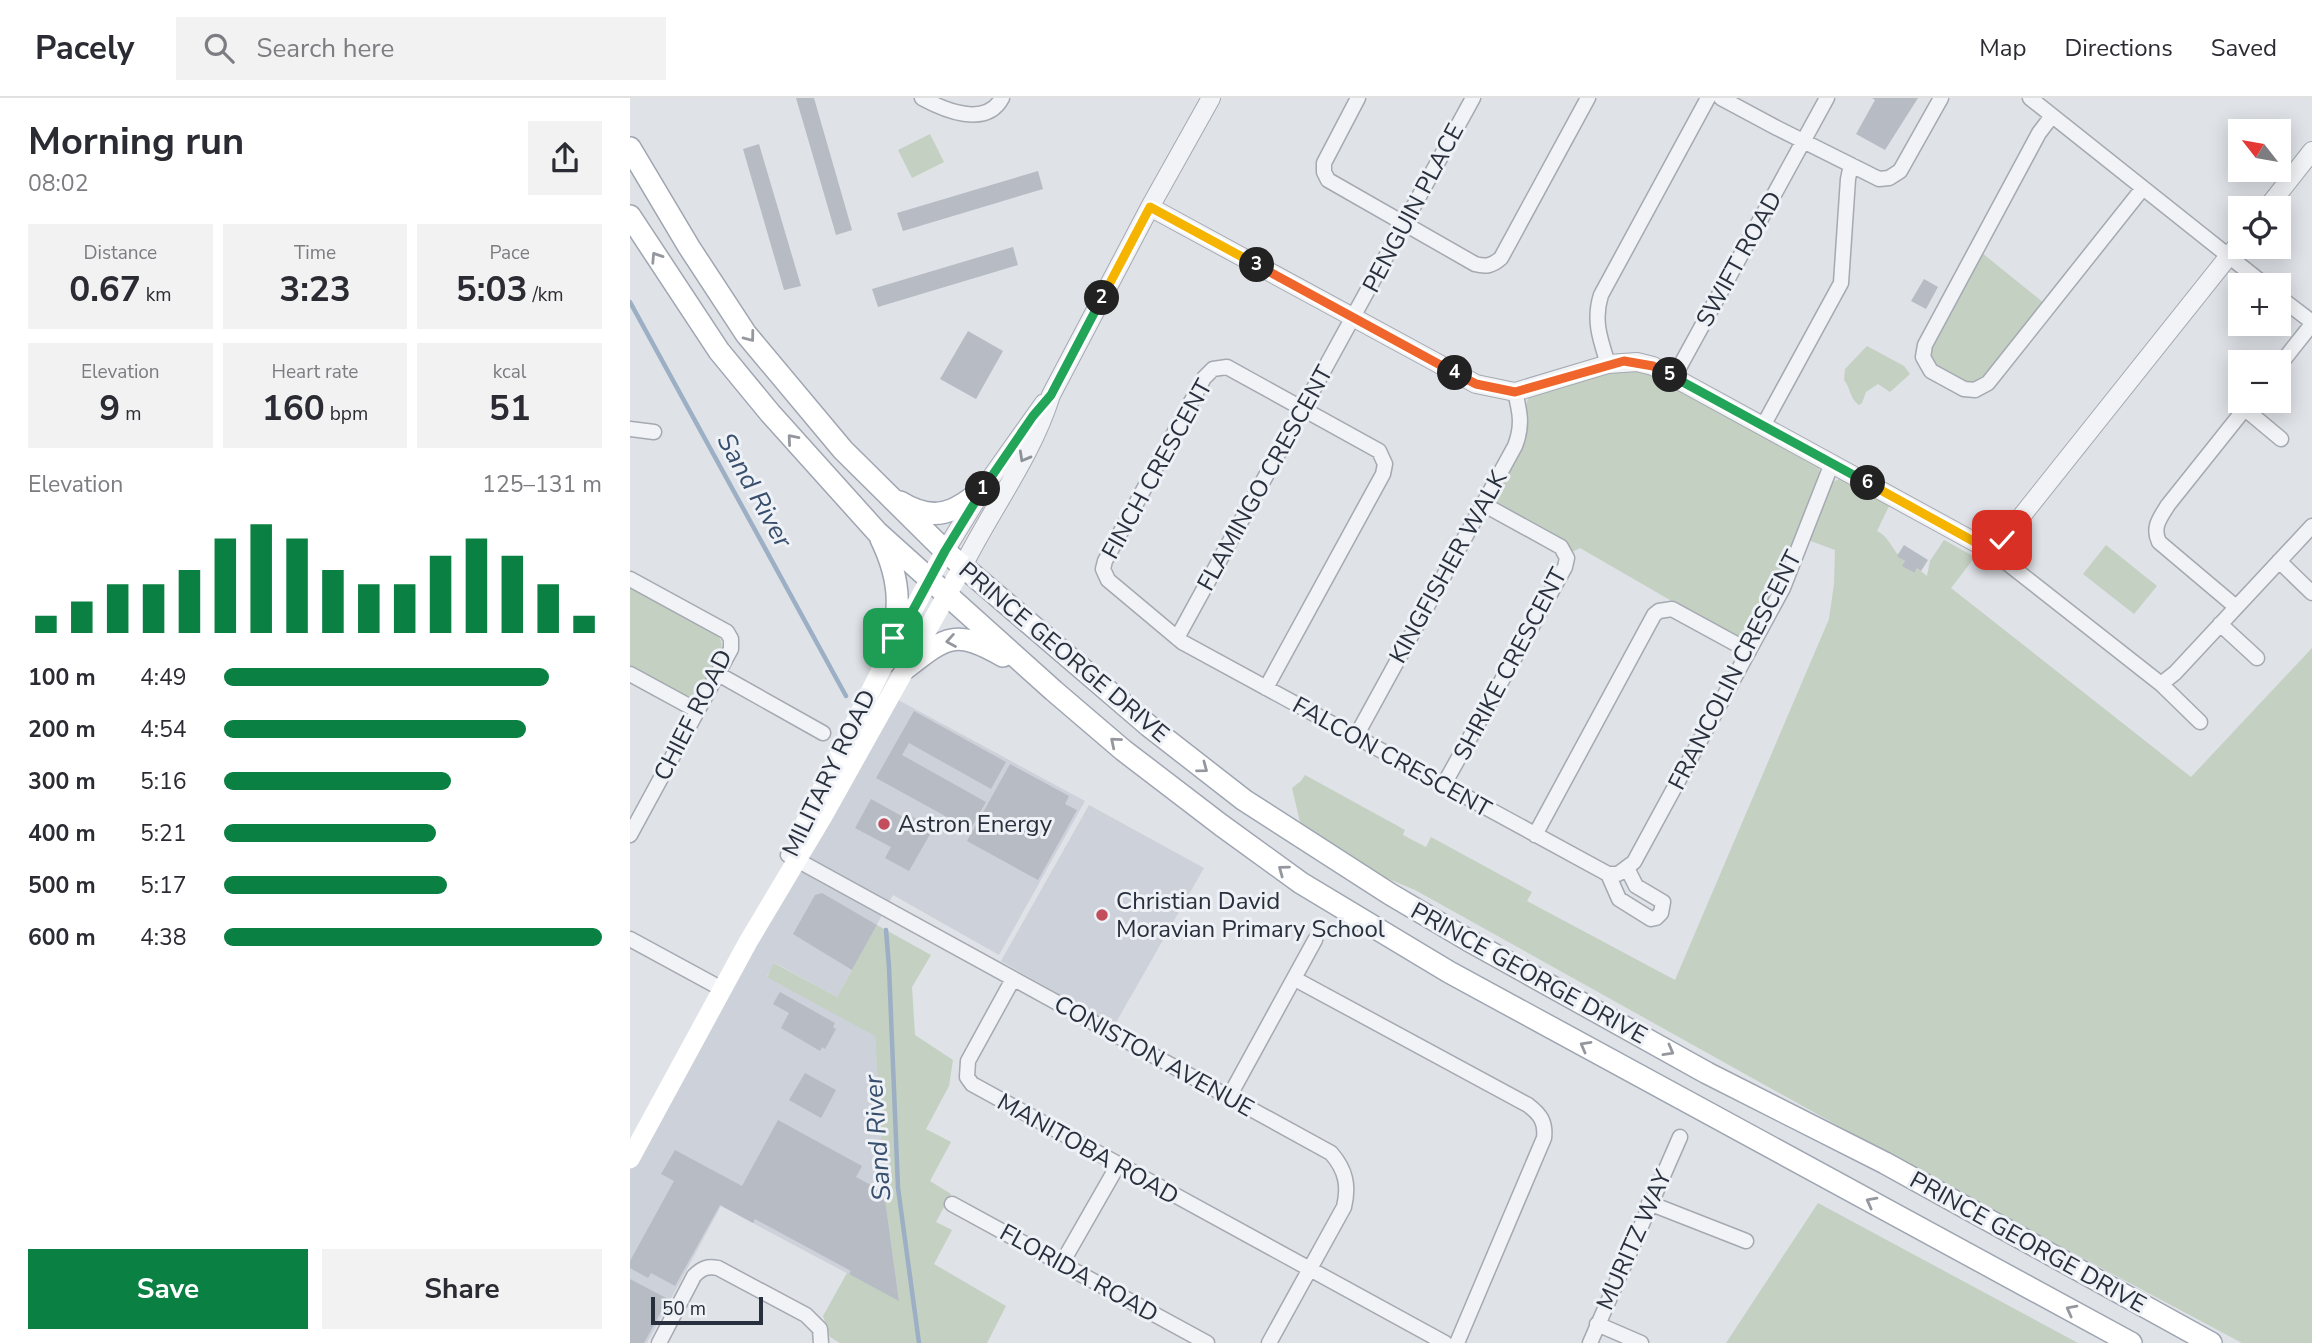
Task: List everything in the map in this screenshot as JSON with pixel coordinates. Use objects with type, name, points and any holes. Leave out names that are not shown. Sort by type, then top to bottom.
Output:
[{"type":"main road","name":"PRINCE GEORGE DRIVE","points":[[630,148],[689,247],[746,334],[794,393],[881,489],[945,551],[1149,726],[1244,800],[1390,894],[1707,1073],[1885,1163],[2211,1343]]},
{"type":"main road","name":"PRINCE GEORGE DRIVE","points":[[630,216],[719,351],[786,432],[877,532],[929,581],[1123,750],[1301,883],[1449,972],[2131,1343]]},
{"type":"main road","points":[[881,489],[912,509],[941,514],[964,505],[983,489]]},
{"type":"main road","points":[[877,532],[894,573],[898,604],[893,638],[885,662]]},
{"type":"main road","name":"MILITARY ROAD","points":[[793,858],[885,662],[945,551]]},
{"type":"main road","name":"MILITARY ROAD","points":[[630,1159],[793,858],[963,566]]},
{"type":"main road","points":[[906,668],[934,646],[951,639],[961,639],[983,645],[1054,691]]},
{"type":"street","points":[[922,98],[961,115],[990,109],[998,105],[1002,98]]},
{"type":"street","name":"MILITARY ROAD","points":[[963,566],[1042,422],[1051,395],[1150,207],[1211,98]]},
{"type":"street","points":[[1358,98],[1324,163],[1325,176],[1333,185],[1475,264],[1489,266],[1501,258],[1588,98]]},
{"type":"street","name":"PENGUIN PLACE","points":[[1354,317],[1473,98]]},
{"type":"street","points":[[1608,364],[1597,325],[1596,315],[1601,295],[1708,98]]},
{"type":"street","points":[[1721,98],[1879,178],[1889,178],[1900,171],[1941,98]]},
{"type":"street","name":"SWIFT ROAD","points":[[1674,377],[1827,98]]},
{"type":"street","points":[[1993,552],[2228,256],[2029,98]]},
{"type":"street","points":[[2052,116],[2039,133],[1924,345],[1923,357],[1931,371],[1964,389],[1975,390],[1989,383],[2143,188]]},
{"type":"street","points":[[2276,196],[2312,151]]},
{"type":"street","points":[[1763,426],[1841,283],[1851,166]]},
{"type":"street","points":[[1150,207],[1476,384],[1515,392],[1608,364],[1637,362],[1653,366],[1993,552],[2161,684],[2200,722]]},
{"type":"street","points":[[2232,259],[2250,273]]},
{"type":"street","points":[[2291,306],[2312,323],[2291,350]]},
{"type":"street","name":"FLAMINGO CRESCENT","points":[[1177,638],[1354,317]]},
{"type":"street","name":"FINCH CRESCENT","points":[[1177,638],[1111,584],[1103,569],[1204,378],[1213,369],[1227,368],[1304,409]]},
{"type":"street","name":"KINGFISHER WALK","points":[[1355,738],[1518,437],[1521,418],[1515,392]]},
{"type":"street","name":"MILITARY ROAD","points":[[945,551],[983,489],[1033,416],[1051,395]]},
{"type":"street","points":[[1266,688],[1384,469],[1384,459],[1379,451],[1304,409]]},
{"type":"street","points":[[2236,607],[2159,542],[2155,533],[2156,523],[2168,505],[2242,413]]},
{"type":"street","points":[[2256,413],[2281,439]]},
{"type":"street","points":[[630,429],[654,432]]},
{"type":"street","name":"FRANCOLIN CRESCENT","points":[[1627,868],[1633,862],[1783,588],[1832,463]]},
{"type":"street","name":"SHRIKE CRESCENT","points":[[1443,786],[1559,579],[1567,558],[1561,547],[1483,504]]},
{"type":"street","points":[[2161,684],[2175,673],[2312,526]]},
{"type":"street","points":[[2279,561],[2312,593]]},
{"type":"street","name":"CHIEF ROAD","points":[[630,579],[727,632],[732,649],[631,831]]},
{"type":"street","points":[[1535,835],[1654,615],[1659,611],[1672,609],[1749,650]]},
{"type":"street","points":[[2220,624],[2257,658]]},
{"type":"street","name":"FALCON CRESCENT","points":[[1177,638],[1355,738],[1608,874]]},
{"type":"street","points":[[630,674],[698,711]]},
{"type":"street","points":[[718,674],[822,733]]},
{"type":"street","name":"CONISTON AVENUE","points":[[793,858],[1331,1153],[1342,1168],[1347,1186],[1344,1207],[1269,1343]]},
{"type":"street","points":[[1627,868],[1636,886],[1664,902],[1661,913],[1651,919],[1619,899],[1608,874],[1618,874],[1627,868]]},
{"type":"street","points":[[630,939],[722,989]]},
{"type":"street","points":[[1229,1097],[1315,940]]},
{"type":"street","name":"MANITOBA ROAD","points":[[1013,979],[968,1061],[967,1077],[978,1088],[1444,1343]]},
{"type":"street","points":[[1295,979],[1528,1105],[1544,1122],[1544,1138],[1457,1343]]},
{"type":"street","name":"MURITZ WAY","points":[[1590,1343],[1680,1137]]},
{"type":"street","points":[[1062,1263],[1118,1165]]},
{"type":"street","points":[[1649,1203],[1746,1241]]},
{"type":"street","name":"FLORIDA ROAD","points":[[952,1204],[1207,1343]]},
{"type":"street","points":[[659,1343],[694,1276],[701,1269],[711,1266],[806,1315],[815,1322],[822,1340]]},
{"type":"street","points":[[1597,1324],[1641,1343]]},
{"type":"shaded area","points":[[891,696],[1085,801],[999,955],[893,895],[837,997],[775,963],[767,976],[875,1035],[884,1192],[899,1301],[721,1206],[647,1343],[630,1343],[630,1159]]},
{"type":"shaded area","name":"Christian David Moravian Primary School","points":[[1089,805],[1204,868],[1114,1026],[1001,961]]},
{"type":"green space","points":[[930,134],[944,162],[912,178],[898,150]]},
{"type":"green space","points":[[1982,253],[2044,303],[1980,383],[1965,383],[1951,378],[1935,365],[1930,348]]},
{"type":"green space","points":[[1867,346],[1904,366],[1910,374],[1890,392],[1878,384],[1866,392],[1859,405],[1844,380],[1845,369]]},
{"type":"green space","points":[[1626,369],[1648,372],[1815,462],[1819,467],[1820,474],[1774,591],[1748,636],[1734,637],[1580,548],[1570,553],[1497,505],[1498,489],[1527,433],[1526,406],[1530,396]]},
{"type":"green space","points":[[1841,478],[1890,504],[1877,531],[1905,561],[1903,566],[1913,573],[1917,568],[1927,576],[1930,561],[1944,540],[1975,557],[1951,588],[2191,777],[2312,648],[2312,1343],[2242,1343],[1912,1167],[1415,890],[1384,877],[1301,826],[1292,788],[1305,775],[1405,830],[1403,835],[1424,846],[1426,847],[1431,837],[1532,892],[1527,901],[1675,980],[1829,619],[1835,550],[1808,540],[1831,483]]},
{"type":"green space","points":[[2106,545],[2157,586],[2134,614],[2083,574]]},
{"type":"green space","points":[[630,586],[715,633],[721,640],[722,650],[699,691],[690,696],[677,694],[630,668]]},
{"type":"green space","points":[[877,925],[931,955],[912,987],[915,1035],[953,1060],[949,1086],[926,1129],[951,1142],[930,1181],[951,1194],[936,1222],[952,1230],[934,1264],[1006,1306],[987,1343],[840,1343],[830,1337],[823,1316],[847,1273],[899,1300],[884,1192],[875,1036],[767,977],[774,963],[837,997]]},
{"type":"green space","points":[[1818,1203],[2078,1343],[1726,1343]]},
{"type":"building","points":[[796,98],[814,98],[852,230],[836,235]]},
{"type":"building","points":[[1872,98],[1918,98],[1885,150],[1856,134],[1875,100]]},
{"type":"building","points":[[759,144],[801,286],[784,290],[743,149]]},
{"type":"building","points":[[1038,171],[1043,189],[903,231],[897,213]]},
{"type":"building","points":[[1013,247],[1018,265],[878,307],[872,289]]},
{"type":"building","points":[[1924,279],[1938,287],[1926,309],[1911,301]]},
{"type":"building","points":[[968,331],[1003,351],[976,399],[940,379]]},
{"type":"building","points":[[1904,545],[1928,560],[1921,571],[1917,568],[1914,573],[1902,566],[1905,561],[1897,556]]},
{"type":"building","points":[[914,711],[1006,762],[991,789],[909,743],[902,755],[986,802],[971,828],[876,778]]},
{"type":"building","points":[[1010,764],[1069,796],[1065,804],[1077,810],[1038,880],[967,841]]},
{"type":"building","points":[[871,799],[907,819],[909,815],[933,829],[909,871],[885,858],[891,847],[855,828]]},
{"type":"building","points":[[822,893],[877,925],[852,970],[793,934],[815,895]]},
{"type":"building","points":[[780,992],[835,1023],[833,1027],[836,1029],[825,1049],[822,1047],[820,1051],[781,1028],[789,1013],[773,1004]]},
{"type":"building","points":[[805,1073],[836,1090],[821,1118],[789,1100]]},
{"type":"building","points":[[778,1120],[862,1166],[856,1177],[884,1192],[899,1301],[849,1274],[851,1271],[755,1219],[753,1223],[720,1205],[675,1286],[651,1273],[648,1278],[630,1268],[630,1261],[674,1181],[661,1174],[675,1150],[742,1186]]},
{"type":"building","points":[[630,1279],[668,1299],[644,1343],[630,1343]]},
{"type":"waterway","name":"Sand River","points":[[630,302],[846,696]]},
{"type":"waterway","name":"Sand River","points":[[886,930],[898,1188],[919,1343]]},
{"type":"place","name":"Astron Energy","points":[[884,824]]},
{"type":"place","name":"Christian David Moravian Primary School","points":[[1102,915]]},
{"type":"route","points":[[893,638],[885,662],[945,551],[983,489],[1033,416],[1051,395],[1150,207],[1476,384],[1515,392],[1608,364],[1624,361],[1653,366],[1993,552],[2002,540]]}]
